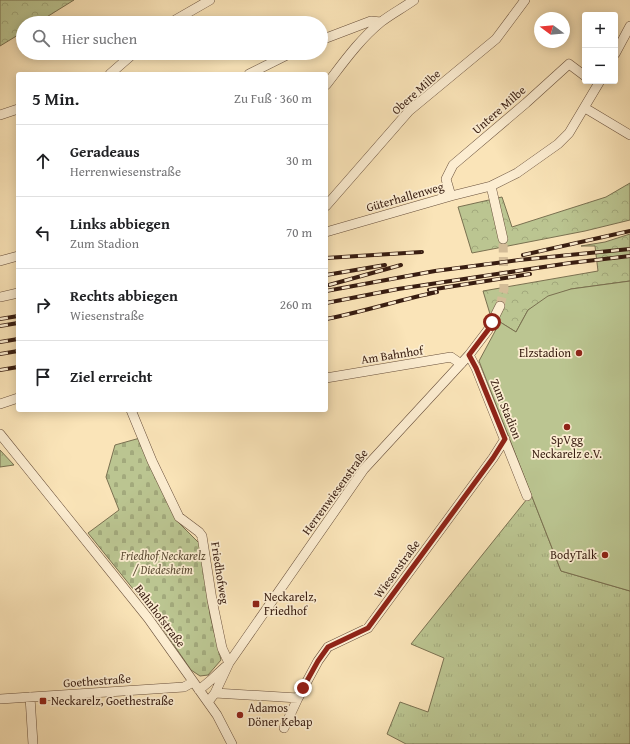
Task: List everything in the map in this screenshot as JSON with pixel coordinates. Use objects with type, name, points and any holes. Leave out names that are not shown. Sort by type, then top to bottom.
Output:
[{"type":"street","points":[[182,16],[210,0]]},
{"type":"street","points":[[328,82],[350,54],[381,22],[414,0]]},
{"type":"street","name":"Obere Milbe","points":[[328,204],[409,111],[496,39],[525,0]]},
{"type":"street","points":[[328,37],[371,21],[381,22]]},
{"type":"street","points":[[618,48],[630,26]]},
{"type":"street","points":[[112,72],[126,60]]},
{"type":"street","points":[[254,72],[277,60]]},
{"type":"street","name":"Untere Milbe","points":[[451,196],[446,179],[453,165],[569,64],[582,74]]},
{"type":"street","points":[[503,239],[492,186],[516,173],[558,144],[569,133],[585,108],[595,84]]},
{"type":"street","points":[[585,108],[630,135]]},
{"type":"street","points":[[0,115],[16,110]]},
{"type":"street","name":"Güterhallenweg","points":[[328,231],[451,196],[492,186]]},
{"type":"street","points":[[0,261],[16,257]]},
{"type":"street","points":[[0,297],[16,293]]},
{"type":"street","name":"Herrenwiesenstraße","points":[[208,702],[215,693],[229,663],[364,470],[469,355],[488,330],[500,306]]},
{"type":"street","name":"Zum Stadion","points":[[469,355],[476,368],[527,496]]},
{"type":"street","name":"Am Bahnhof","points":[[328,378],[451,357],[461,364]]},
{"type":"street","points":[[0,404],[16,399]]},
{"type":"street","name":"Friedhofweg","points":[[132,412],[152,461],[179,517],[202,536],[220,641],[229,663]]},
{"type":"street","name":"Bahnhofstraße","points":[[0,434],[148,618],[217,715],[232,744]]},
{"type":"street","name":"Wiesenstraße","points":[[284,728],[303,688],[318,661],[328,647],[368,628],[493,458],[505,439]]},
{"type":"street","name":"Herrenwiesenstraße","points":[[196,686],[211,680],[229,663]]},
{"type":"street","name":"Goethestraße","points":[[0,698],[196,686]]},
{"type":"street","points":[[215,693],[298,698]]},
{"type":"street","points":[[30,697],[33,744]]},
{"type":"green space","points":[[0,0],[74,0],[48,16],[16,16],[16,36],[0,46]]},
{"type":"green space","points":[[630,183],[630,220],[585,231],[472,253],[458,207],[502,197],[512,227],[606,197]]},
{"type":"green space","points":[[630,234],[630,281],[571,289],[528,310],[516,332],[490,314],[483,291],[598,271],[595,246],[581,246],[605,242]]},
{"type":"green space","name":"SpVgg Neckarelz e.V.","points":[[630,281],[630,591],[561,571],[479,361],[500,322],[516,332],[528,310],[548,296],[571,289]]},
{"type":"green space","name":"Friedhof Neckarelz / Diedesheim","points":[[140,438],[177,521],[200,544],[210,615],[221,660],[208,675],[200,676],[191,670],[150,610],[88,533],[119,510],[106,477],[115,445]]},
{"type":"green space","points":[[0,450],[14,465],[0,467]]},
{"type":"green space","points":[[531,494],[561,571],[630,591],[630,744],[406,744],[387,734],[400,702],[428,712],[444,658],[411,644]]},
{"type":"tunnel","points":[[500,306],[504,289],[503,239]]},
{"type":"railway","points":[[523,255],[630,231]]},
{"type":"railway","points":[[328,291],[435,271],[519,260],[630,249]]},
{"type":"railway","points":[[328,258],[422,252]]},
{"type":"railway","points":[[328,303],[398,289],[570,263],[630,256]]},
{"type":"railway","points":[[328,275],[385,265]]},
{"type":"railway","points":[[329,285],[401,265]]},
{"type":"railway","points":[[429,290],[530,274]]},
{"type":"railway","points":[[328,319],[437,292]]},
{"type":"railway","points":[[0,319],[16,316]]},
{"type":"railway","points":[[0,326],[16,323]]},
{"type":"railway","points":[[0,342],[16,339]]},
{"type":"railway","points":[[0,354],[16,351]]},
{"type":"railway","points":[[0,370],[16,367]]},
{"type":"place","name":"Elzstadion","points":[[579,353]]},
{"type":"place","name":"SpVgg Neckarelz e.V.","points":[[567,427]]},
{"type":"place","name":"BodyTalk","points":[[605,555]]},
{"type":"place","name":"Neckarelz, Friedhof","points":[[256,604]]},
{"type":"place","name":"Neckarelz, Goethestraße","points":[[43,701]]},
{"type":"place","name":"Adamos Döner Kebap","points":[[240,715]]},
{"type":"route","points":[[303,688],[318,661],[328,647],[368,628],[493,458],[505,439],[476,368],[469,355],[488,330],[492,322]]}]
